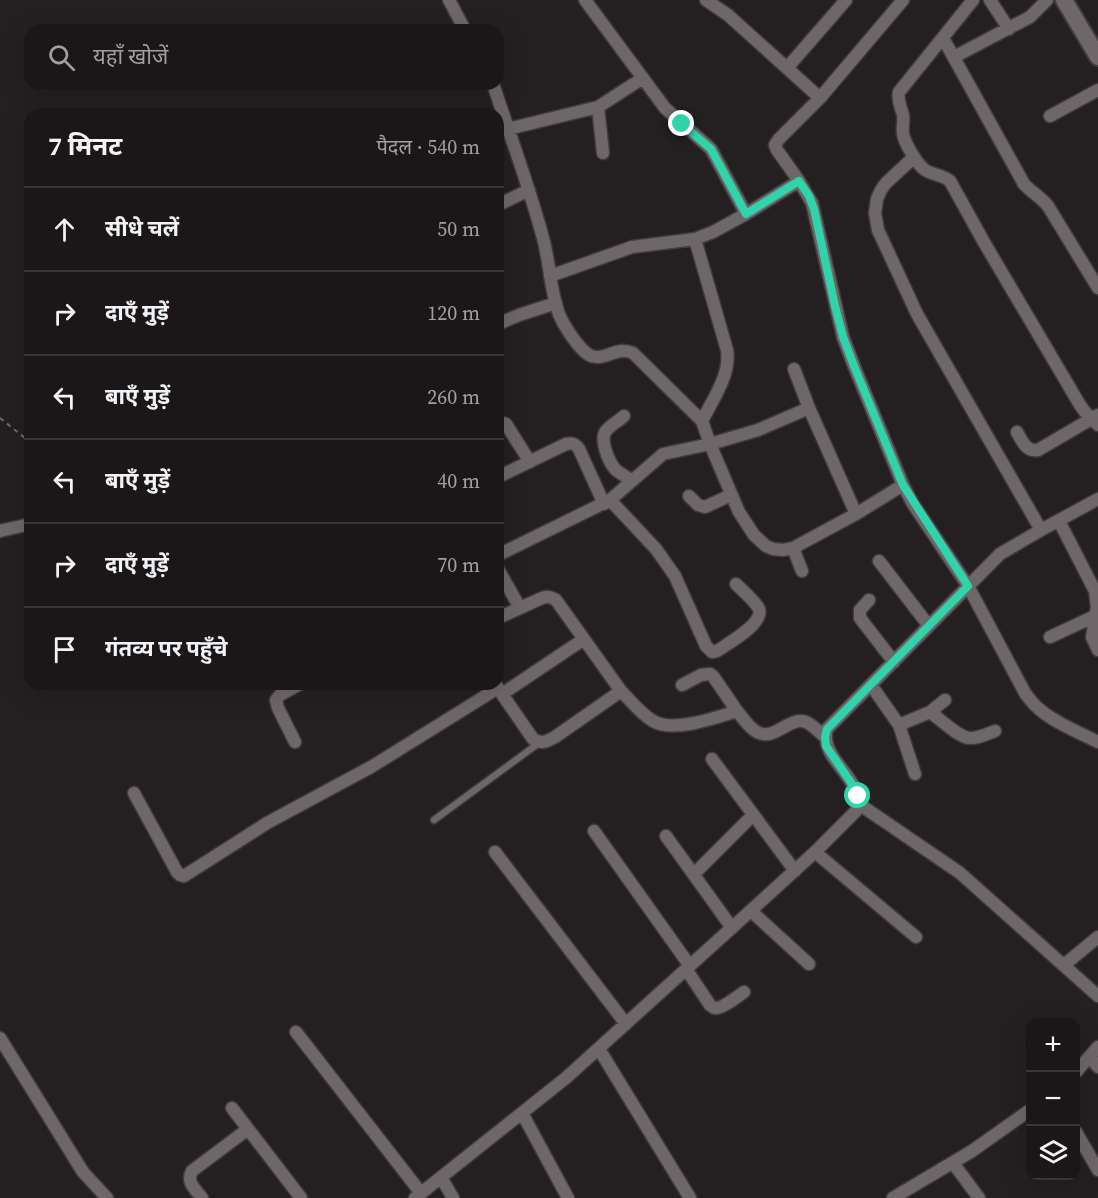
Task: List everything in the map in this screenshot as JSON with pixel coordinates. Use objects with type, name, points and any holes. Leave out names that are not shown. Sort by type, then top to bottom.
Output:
[{"type":"street","points":[[448,0],[462,24]]},
{"type":"street","points":[[585,0],[665,108],[711,149],[746,214]]},
{"type":"street","points":[[706,0],[728,15],[820,98]]},
{"type":"street","points":[[787,68],[846,0]]},
{"type":"street","points":[[903,0],[820,98],[779,139],[776,145],[777,150],[809,196],[814,209],[843,337],[903,485],[968,586],[1033,704],[1051,717],[1098,742]]},
{"type":"street","points":[[973,0],[902,88],[898,98],[904,119],[903,134],[914,157],[927,171],[941,175],[950,182],[1074,395],[1096,420],[1032,451],[1025,446],[1017,432]]},
{"type":"street","points":[[990,0],[1009,29]]},
{"type":"street","points":[[954,57],[1030,17],[1047,0]]},
{"type":"street","points":[[1067,1],[1098,57]]},
{"type":"street","points":[[943,38],[1024,184],[1044,200],[1093,269],[1098,288]]},
{"type":"street","points":[[508,129],[598,106],[643,78]]},
{"type":"street","points":[[495,90],[501,108]]},
{"type":"street","points":[[1050,116],[1098,90]]},
{"type":"street","points":[[598,106],[603,153]]},
{"type":"street","points":[[504,117],[544,241],[556,303],[565,326],[588,354],[594,357],[627,350],[633,353],[702,422],[731,495],[747,527],[754,535],[773,549],[793,548],[856,514],[903,485]]},
{"type":"street","points":[[914,157],[881,190],[875,213],[878,230],[912,303],[1041,530]]},
{"type":"street","points":[[550,276],[632,247],[695,239],[746,214],[799,181]]},
{"type":"street","points":[[504,202],[529,190]]},
{"type":"street","points":[[695,239],[729,361],[702,422]]},
{"type":"street","points":[[504,321],[556,303]]},
{"type":"street","points":[[794,369],[856,514]]},
{"type":"street","points":[[504,552],[607,502],[663,454],[710,444],[758,430],[809,408]]},
{"type":"street","points":[[624,416],[606,431],[603,442],[613,467],[632,481]]},
{"type":"street","points":[[504,423],[530,462]]},
{"type":"street","points":[[504,474],[566,444],[576,445],[607,502],[656,549],[675,576],[706,646],[712,652],[717,651],[750,628],[759,615],[756,605],[736,584]]},
{"type":"street","points":[[689,496],[701,507],[731,495]]},
{"type":"street","points":[[296,1032],[418,1196],[599,1049],[795,871],[856,811],[859,804],[858,796],[826,746],[827,729],[1000,554],[1098,499]]},
{"type":"street","points":[[1059,521],[1095,591],[1097,607],[1092,637],[1098,650]]},
{"type":"street","points":[[0,531],[24,525]]},
{"type":"street","points":[[793,548],[802,571]]},
{"type":"street","points":[[879,561],[929,626]]},
{"type":"street","points":[[504,580],[520,608]]},
{"type":"street","points":[[504,615],[547,596],[552,597],[621,691],[650,719],[660,724],[698,723],[737,711]]},
{"type":"street","points":[[869,600],[860,610],[860,618],[894,662]]},
{"type":"street","points":[[1050,637],[1095,616]]},
{"type":"street","points":[[504,686],[584,639]]},
{"type":"street","points":[[682,685],[701,675],[710,674],[737,711],[758,733],[764,735],[797,721],[803,721],[809,723],[825,737]]},
{"type":"street","points":[[871,685],[899,725],[915,774]]},
{"type":"street","points":[[289,690],[276,700],[295,742]]},
{"type":"street","points":[[134,793],[177,872],[184,876],[267,822],[371,767],[496,690]]},
{"type":"street","points":[[499,690],[533,739],[539,743],[546,743],[621,691]]},
{"type":"street","points":[[899,725],[930,712],[945,700]]},
{"type":"street","points":[[930,712],[966,738],[995,731]]},
{"type":"street","points":[[712,759],[795,871]]},
{"type":"street","points":[[859,804],[960,873],[1098,996]]},
{"type":"street","points":[[694,874],[753,815]]},
{"type":"street","points":[[594,831],[688,968],[710,1005],[718,1008],[744,992]]},
{"type":"street","points":[[666,836],[732,928]]},
{"type":"street","points":[[495,852],[626,1024]]},
{"type":"street","points":[[815,852],[916,937]]},
{"type":"street","points":[[751,911],[809,964]]},
{"type":"street","points":[[1064,965],[1098,937]]},
{"type":"street","points":[[0,1038],[82,1172],[106,1198]]},
{"type":"street","points":[[599,1049],[690,1198]]},
{"type":"street","points":[[1080,1069],[1095,1057]]},
{"type":"street","points":[[232,1108],[301,1198]]},
{"type":"street","points":[[522,1113],[568,1198]]},
{"type":"street","points":[[893,1198],[953,1163],[1026,1113]]},
{"type":"street","points":[[201,1198],[189,1180],[192,1171],[248,1129]]},
{"type":"street","points":[[1080,1139],[1098,1170]]},
{"type":"street","points":[[953,1163],[979,1198]]},
{"type":"street","points":[[441,1177],[453,1198]]},
{"type":"lane","points":[[434,820],[539,743]]},
{"type":"path","points":[[0,418],[24,437]]},
{"type":"route","points":[[682,124],[711,149],[746,214],[799,181],[809,196],[814,209],[843,337],[854,366],[903,485],[968,586],[827,729],[826,746],[858,796]]}]
